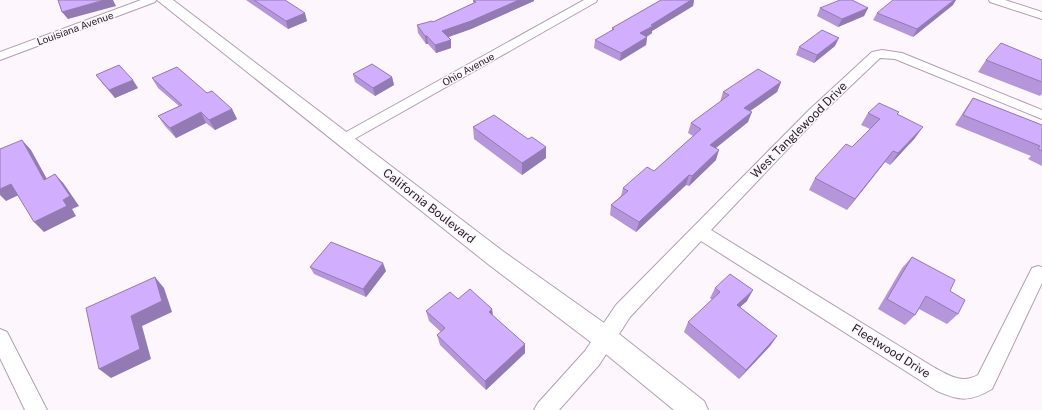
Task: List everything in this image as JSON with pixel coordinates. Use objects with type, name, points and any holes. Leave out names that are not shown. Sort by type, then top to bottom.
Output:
[{"type":"street","name":"Louisiana Avenue","points":[[0,56],[151,0]]},
{"type":"street","name":"California Boulevard","points":[[164,0],[496,258],[605,338],[696,410]]},
{"type":"street","name":"Ohio Avenue","points":[[344,139],[592,0]]},
{"type":"street","points":[[994,0],[1042,16]]},
{"type":"street","name":"West Tanglewood Drive","points":[[545,410],[592,358],[623,311],[814,113],[876,55],[882,54],[898,56],[1042,115]]},
{"type":"street","name":"Fleetwood Drive","points":[[700,231],[928,375],[945,385],[960,389],[973,389],[985,382],[1038,274]]},
{"type":"street","points":[[0,338],[36,410]]},
{"type":"building","points":[[58,0],[104,0],[62,12]]},
{"type":"building","points":[[254,0],[285,0],[305,13],[286,21]]},
{"type":"building","points":[[519,0],[471,21],[442,31],[451,40],[435,45],[427,36],[425,36],[417,25],[433,22],[476,2],[473,1]]},
{"type":"building","points":[[661,0],[691,0],[640,33],[647,37],[621,53],[595,40],[614,29],[612,28]]},
{"type":"building","points":[[840,0],[852,0],[868,8],[842,19],[820,8]]},
{"type":"building","points":[[893,0],[954,0],[917,29],[877,13]]},
{"type":"building","points":[[822,30],[839,38],[817,55],[799,47]]},
{"type":"building","points":[[1001,43],[1042,60],[1042,82],[986,60]]},
{"type":"building","points":[[372,64],[392,77],[373,88],[353,74]]},
{"type":"building","points":[[119,65],[133,80],[109,90],[96,75]]},
{"type":"building","points":[[177,67],[207,93],[212,91],[232,109],[209,120],[201,112],[170,128],[158,116],[182,105],[152,78]]},
{"type":"building","points":[[758,69],[781,82],[744,108],[752,112],[710,145],[719,150],[692,176],[689,175],[639,222],[611,205],[628,191],[623,188],[647,167],[654,171],[701,129],[691,123],[729,95],[723,92]]},
{"type":"building","points":[[973,98],[1042,125],[1042,151],[1038,149],[1040,146],[963,115]]},
{"type":"building","points":[[879,103],[899,112],[897,114],[923,127],[898,153],[893,151],[855,199],[815,178],[846,144],[852,147],[880,119],[868,113]]},
{"type":"building","points":[[494,115],[528,139],[532,137],[546,147],[522,163],[473,127]]},
{"type":"building","points":[[22,140],[44,180],[55,174],[70,196],[63,200],[67,206],[34,222],[11,184],[0,189],[0,149]]},
{"type":"building","points":[[331,242],[383,263],[363,289],[310,267]]},
{"type":"building","points":[[912,257],[955,280],[950,291],[965,300],[958,314],[926,296],[915,315],[887,299]]},
{"type":"building","points":[[730,274],[753,290],[737,305],[777,336],[746,370],[688,322],[720,292],[715,288]]},
{"type":"building","points":[[155,277],[162,301],[131,316],[140,349],[99,369],[86,308]]},
{"type":"building","points":[[470,289],[492,309],[489,312],[525,344],[485,381],[437,335],[445,328],[426,311],[450,292],[458,299]]}]
